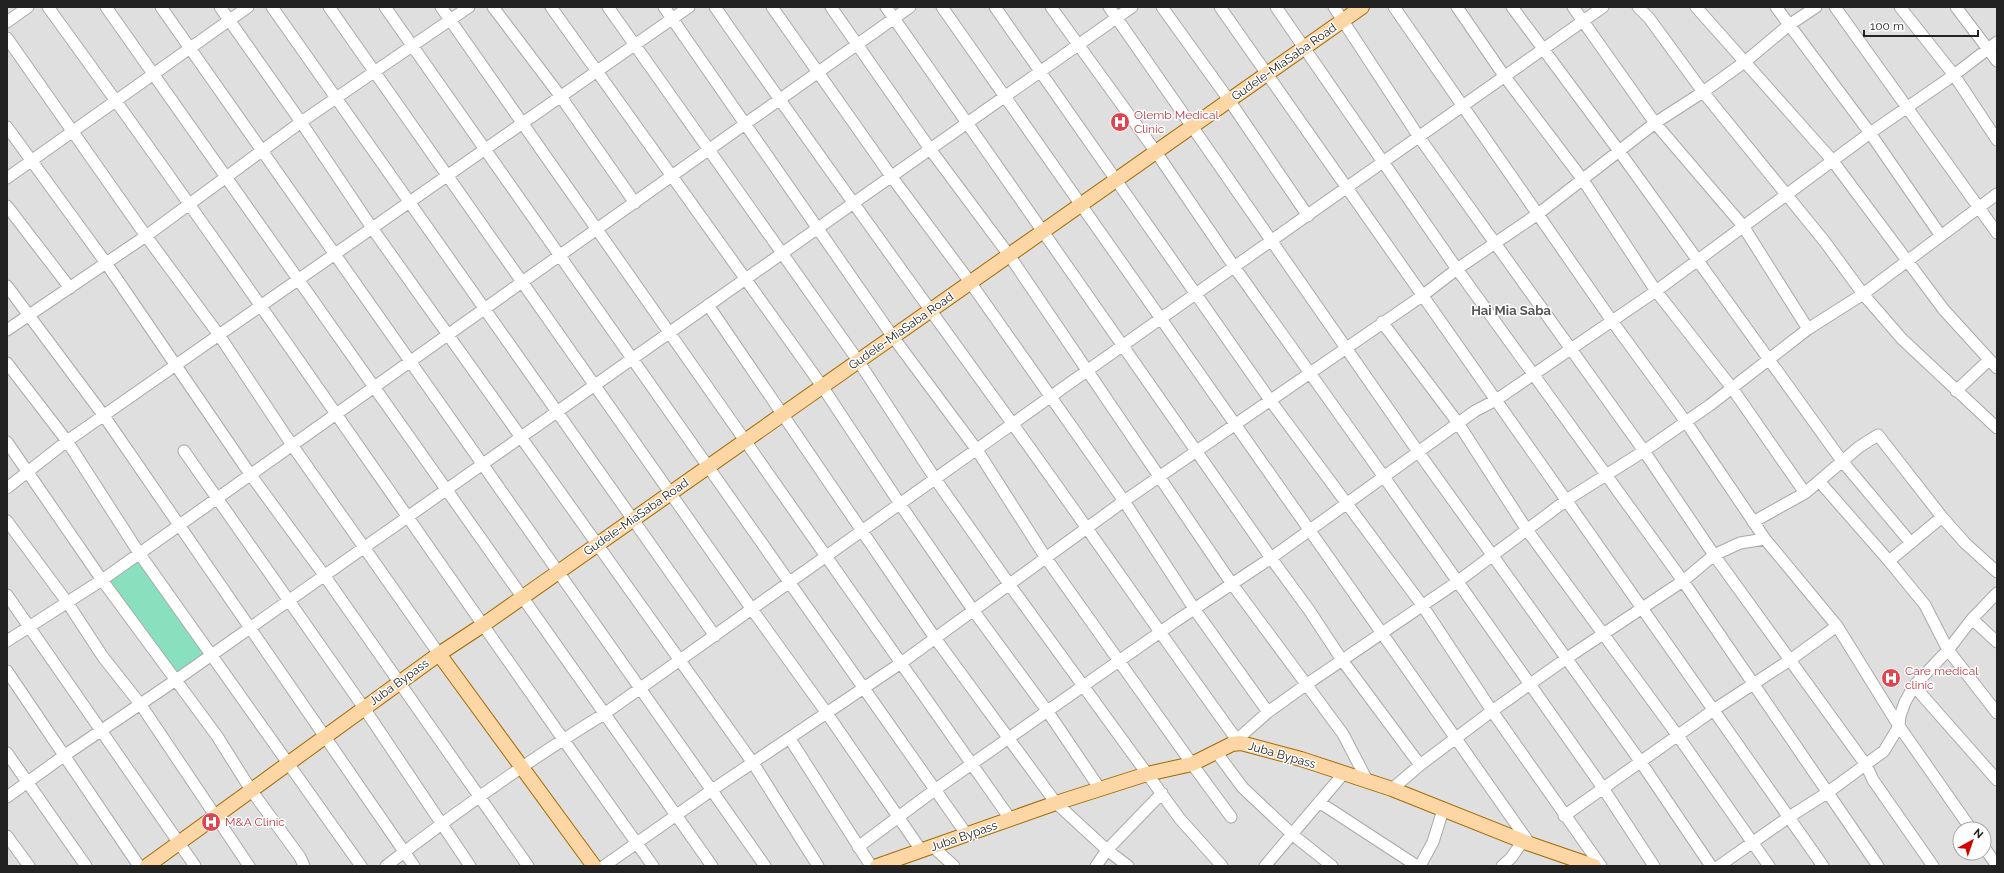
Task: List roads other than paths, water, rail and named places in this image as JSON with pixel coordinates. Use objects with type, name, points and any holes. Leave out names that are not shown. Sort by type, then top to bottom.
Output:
[{"type":"main road","name":"Gudele-MiaSaba Road","points":[[439,654],[483,625],[783,413],[859,362],[893,336],[1362,7]]},
{"type":"main road","name":"Juba Bypass","points":[[147,866],[439,654],[594,866]]},
{"type":"main road","name":"Juba Bypass","points":[[877,866],[1056,803],[1147,774],[1192,764],[1217,753],[1235,742],[1251,745],[1392,789],[1527,843],[1594,866]]},
{"type":"street","points":[[7,22],[28,7]]},
{"type":"street","points":[[48,7],[262,306],[483,625],[653,866]]},
{"type":"street","points":[[106,7],[712,866]]},
{"type":"street","points":[[161,7],[765,866]]},
{"type":"street","points":[[220,7],[301,122],[372,228],[752,763],[818,866]]},
{"type":"street","points":[[7,178],[30,160],[154,75],[248,7]]},
{"type":"street","points":[[272,7],[714,636]]},
{"type":"street","points":[[328,7],[751,608],[826,712],[898,817],[927,848],[954,866]]},
{"type":"street","points":[[385,7],[967,835]]},
{"type":"street","points":[[441,7],[1011,820]]},
{"type":"street","points":[[7,330],[146,236],[301,122],[337,99],[412,45],[469,7]]},
{"type":"street","points":[[493,7],[561,97],[635,203]]},
{"type":"street","points":[[551,7],[822,386],[900,504],[973,610],[1048,712],[1100,789]]},
{"type":"street","points":[[608,7],[708,151],[859,362],[936,480],[1009,584],[1180,819],[1222,866]]},
{"type":"street","points":[[664,7],[893,336],[977,450],[1046,558],[1231,817]]},
{"type":"street","points":[[7,488],[67,441],[689,7]]},
{"type":"street","points":[[715,7],[852,204],[1013,424],[1235,742],[1268,712],[1457,582],[1568,499],[1644,452],[1732,388],[1767,359],[1808,329],[1863,294],[1941,236],[1978,206],[1997,194]]},
{"type":"street","points":[[772,7],[891,176],[970,282],[1124,501],[1195,610],[1268,712]]},
{"type":"street","points":[[831,7],[930,149],[1009,255],[1232,584],[1343,734],[1368,782]]},
{"type":"street","points":[[886,7],[968,122],[1271,558],[1310,610],[1342,660],[1420,765]]},
{"type":"street","points":[[7,641],[102,580],[178,524],[485,310],[910,7]]},
{"type":"street","points":[[942,7],[1527,843],[1502,866]]},
{"type":"street","points":[[995,7],[1039,72],[1117,179],[1270,400],[1422,605],[1564,816],[1601,866]]},
{"type":"street","points":[[1051,7],[1156,152],[1235,268],[1384,477],[1529,686],[1603,788],[1654,866]]},
{"type":"street","points":[[1109,7],[1193,126],[1271,242],[1419,453],[1640,761],[1711,866]]},
{"type":"street","points":[[7,797],[64,755],[176,680],[287,600],[364,548],[1132,7]]},
{"type":"street","points":[[1162,7],[1229,100],[1308,216]]},
{"type":"street","points":[[1220,7],[1422,296],[1568,499],[1641,607],[1715,709],[1823,866]]},
{"type":"street","points":[[1276,7],[1303,49],[1457,269],[1534,373],[1683,581],[1878,866]]},
{"type":"street","points":[[1334,7],[1420,137],[1644,452],[1714,555],[1866,765],[1873,780],[1933,866]]},
{"type":"street","points":[[1394,7],[1612,321],[1686,422],[1765,539],[1837,626],[1899,726],[1965,821]]},
{"type":"street","points":[[1457,7],[1505,77],[1583,180],[1656,291],[1732,388],[1805,492]]},
{"type":"street","points":[[1512,7],[1619,151],[1767,359],[1842,461],[1911,543]]},
{"type":"street","points":[[1573,7],[1655,123],[1743,226],[1808,329]]},
{"type":"street","points":[[386,866],[563,739],[604,714],[751,608],[936,480],[1160,319],[1235,268],[1603,7]]},
{"type":"street","points":[[1638,7],[1649,18],[1703,92],[1825,242],[1863,294],[1902,339],[1997,428]]},
{"type":"street","points":[[1696,7],[1746,61],[1832,160],[1944,310],[1993,364],[1956,391]]},
{"type":"street","points":[[1776,7],[1870,132],[1941,236]]},
{"type":"street","points":[[604,866],[712,790],[790,739],[826,712],[935,638],[1124,501],[1310,373],[1345,347],[1422,296],[1457,269],[1538,214],[1655,123],[1703,92],[1746,61],[1789,25],[1816,7]]},
{"type":"street","points":[[1835,7],[1997,234]]},
{"type":"street","points":[[1900,7],[1954,75],[1997,140]]},
{"type":"street","points":[[1956,7],[1997,61]]},
{"type":"street","points":[[7,38],[146,236],[219,335],[292,445],[439,654]]},
{"type":"street","points":[[858,847],[936,789],[1271,558],[1308,530],[1419,453],[1458,423],[1496,400],[1570,348],[1656,291],[1697,259],[1870,132],[1954,75],[1997,42]]},
{"type":"street","points":[[7,127],[106,263],[250,474],[324,575],[398,683],[528,866]]},
{"type":"street","points":[[7,206],[70,288]]},
{"type":"street","points":[[7,286],[104,416],[414,866]]},
{"type":"street","points":[[708,305],[935,638],[1056,803],[1106,850],[1128,866]]},
{"type":"street","points":[[1382,322],[1458,423],[1527,530],[1678,736],[1769,866]]},
{"type":"street","points":[[7,363],[67,441],[139,553],[361,866]]},
{"type":"street","points":[[1753,522],[1805,492],[1874,436],[1878,435],[1942,517],[1965,543],[1997,572]]},
{"type":"street","points":[[7,442],[102,580],[217,736],[251,790],[300,857],[304,866]]},
{"type":"street","points":[[184,452],[364,708],[470,866]]},
{"type":"street","points":[[1819,481],[1889,561],[1925,605],[1948,650],[1997,713]]},
{"type":"street","points":[[1889,561],[1942,517]]},
{"type":"street","points":[[7,521],[67,602],[103,657],[141,704],[249,866]]},
{"type":"street","points":[[1392,789],[1420,765],[1492,711],[1641,607],[1683,581],[1714,555],[1740,542],[1765,539]]},
{"type":"street","points":[[1719,866],[1789,817],[1827,793],[1884,751],[1899,726],[1900,716],[1905,702],[1914,686],[1948,650],[1972,619],[1997,593]]},
{"type":"street","points":[[7,595],[30,626],[195,866]]},
{"type":"street","points":[[1972,619],[1997,642]]},
{"type":"street","points":[[1564,816],[1640,761],[1715,709],[1790,660],[1837,626]]},
{"type":"street","points":[[7,671],[139,866]]},
{"type":"street","points":[[1914,686],[1997,780]]},
{"type":"street","points":[[790,739],[871,866]]},
{"type":"street","points":[[7,753],[86,866]]},
{"type":"street","points":[[1217,753],[1243,788],[1293,835],[1332,866]]},
{"type":"street","points":[[1266,866],[1344,773]]},
{"type":"street","points":[[1096,866],[1106,850],[1162,793]]},
{"type":"street","points":[[1320,802],[1417,866]]},
{"type":"street","points":[[1420,866],[1433,842],[1443,810]]},
{"type":"street","points":[[7,836],[29,866]]},
{"type":"place","name":"Olemb Medical Clinic","points":[[1120,122]]},
{"type":"place","name":"Care medical clinic","points":[[1891,678]]},
{"type":"place","name":"M&A Clinic","points":[[211,822]]},
{"type":"district","name":"Hai Mia Saba","points":[[1511,310]]}]
